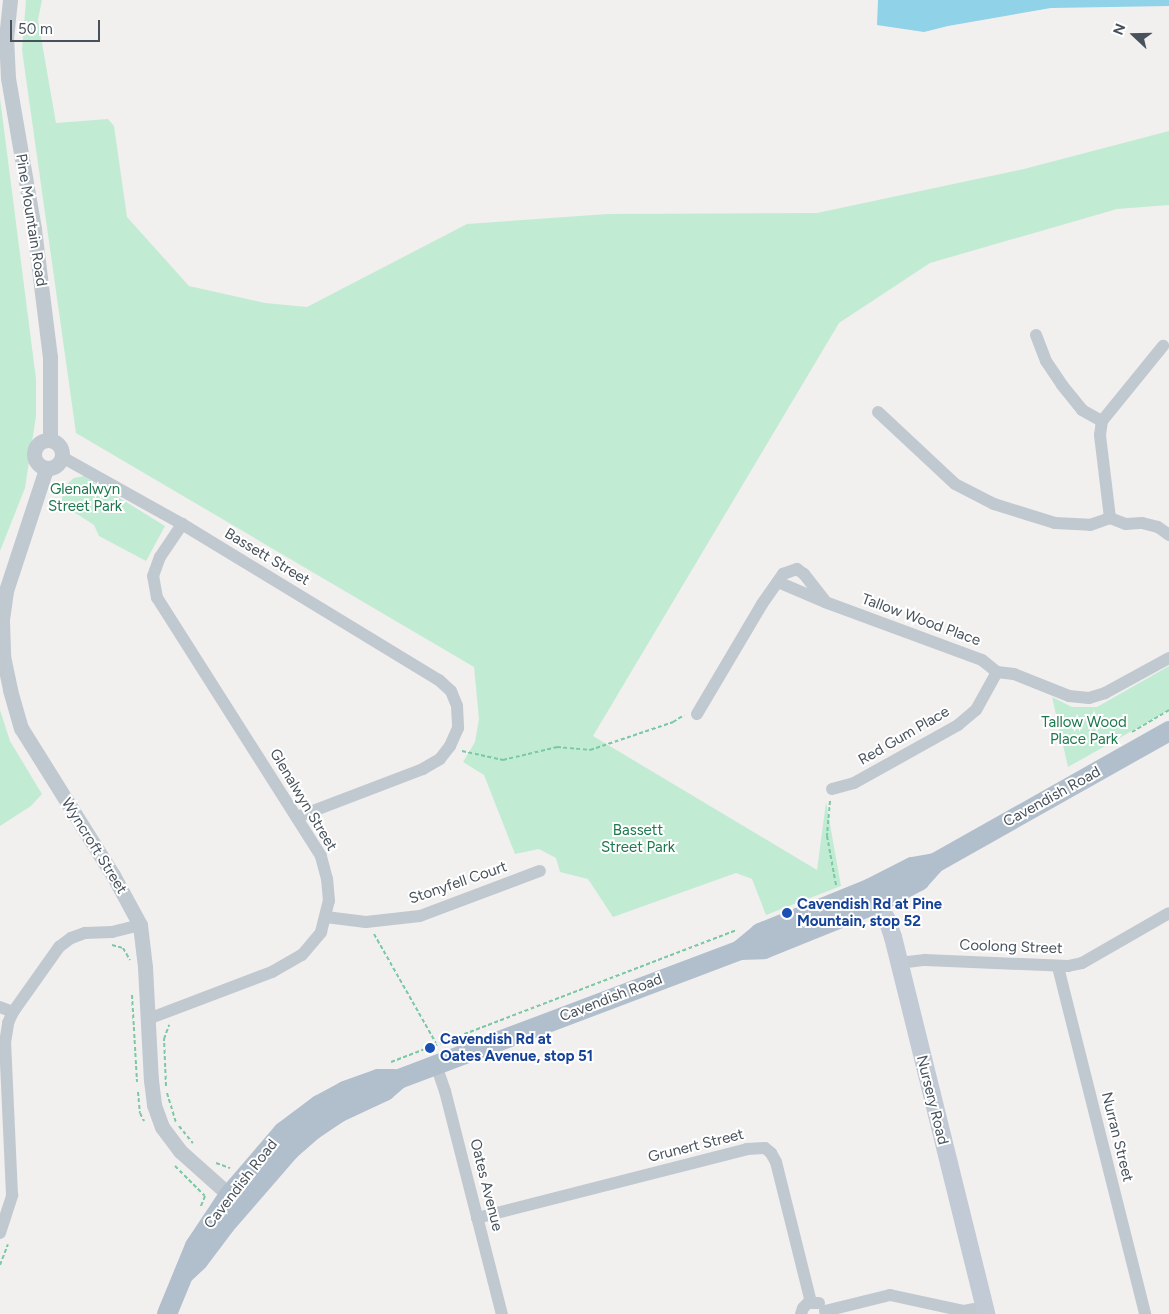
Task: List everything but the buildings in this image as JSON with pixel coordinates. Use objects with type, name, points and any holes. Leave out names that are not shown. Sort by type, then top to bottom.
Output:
[{"type":"main road","name":"Cavendish Road","points":[[167,1314],[192,1250],[235,1200],[272,1143],[307,1113],[332,1097],[378,1079],[399,1079],[740,950],[760,933],[919,880],[935,863],[1169,731]]},
{"type":"main road","name":"Nursery Road","points":[[874,896],[890,928],[985,1310]]},
{"type":"street","name":"Pine Mountain Road","points":[[10,0],[6,36],[8,78],[34,229],[50,357],[50,440]]},
{"type":"street","points":[[1036,336],[1046,361],[1062,385],[1082,410],[1102,421]]},
{"type":"street","points":[[1110,518],[1100,435],[1102,421],[1163,346]]},
{"type":"street","points":[[878,412],[955,484],[974,495],[1037,519],[1055,523],[1090,525],[1110,518],[1126,524],[1142,523],[1158,527],[1169,535]]},
{"type":"street","points":[[50,440],[60,446],[62,457],[56,466],[46,469],[36,463],[34,452],[39,443],[50,440]]},
{"type":"street","name":"Bassett Street","points":[[62,457],[182,524],[439,680],[452,691],[458,706],[458,728],[450,746]]},
{"type":"street","name":"Wyncroft Street","points":[[46,469],[6,591],[2,621],[3,656],[8,682],[21,728],[113,875],[140,924],[144,945],[152,1094],[162,1127],[180,1151],[235,1200]]},
{"type":"street","name":"Glenalwyn Street","points":[[148,1019],[280,968],[302,955],[320,932],[326,917],[329,901],[327,879],[321,856],[156,598],[153,576],[160,557],[182,524]]},
{"type":"street","points":[[697,714],[762,604],[778,582],[790,570],[797,569],[804,574],[825,602]]},
{"type":"street","name":"Tallow Wood Place","points":[[778,582],[825,602],[982,660],[997,672],[1014,674],[1069,696],[1089,698],[1105,693],[1169,658]]},
{"type":"street","name":"Red Gum Place","points":[[832,789],[854,783],[958,725],[976,710],[997,672]]},
{"type":"street","points":[[297,817],[423,769],[440,759],[450,746]]},
{"type":"street","name":"Stonyfell Court","points":[[326,917],[366,922],[420,916],[540,871]]},
{"type":"street","name":"Coolong Street","points":[[899,963],[925,960],[1058,967],[1082,962],[1169,913]]},
{"type":"street","points":[[5,1234],[12,1194],[5,1043],[8,1024],[14,1012],[59,947],[71,938],[86,933],[112,932],[140,924]]},
{"type":"street","name":"Nurran Street","points":[[1058,967],[1145,1314]]},
{"type":"street","points":[[0,1007],[14,1012]]},
{"type":"street","name":"Oates Avenue","points":[[436,1065],[446,1091],[502,1314]]},
{"type":"street","name":"Grunert Street","points":[[477,1218],[747,1149],[765,1148],[771,1153],[776,1162],[811,1302]]},
{"type":"street","points":[[800,1314],[805,1305],[811,1302],[820,1304],[826,1313],[890,1295],[964,1311],[985,1310]]},
{"type":"path","points":[[1127,735],[1169,710]]},
{"type":"path","points":[[450,746],[467,754],[503,760],[557,747],[590,750],[673,722],[681,716],[697,714]]},
{"type":"path","points":[[832,789],[827,836],[837,890]]},
{"type":"path","points":[[366,922],[437,1044]]},
{"type":"path","points":[[384,1065],[740,929]]},
{"type":"path","points":[[108,945],[123,948],[130,960]]},
{"type":"path","points":[[132,989],[134,1062],[140,1113],[145,1122]]},
{"type":"path","points":[[167,1023],[169,1025],[164,1039],[167,1092],[176,1121],[198,1149]]},
{"type":"path","points":[[210,1158],[227,1168],[235,1167]]},
{"type":"path","points":[[170,1161],[205,1196],[198,1211]]},
{"type":"path","points":[[0,1265],[5,1234]]},
{"type":"green space","name":"Bassett Street Park","points":[[26,0],[42,0],[38,20],[56,123],[108,119],[114,126],[127,217],[189,286],[265,303],[307,307],[467,224],[608,214],[817,213],[1024,169],[1169,131],[1169,205],[1117,209],[930,263],[839,323],[593,736],[817,870],[826,802],[841,886],[766,915],[752,879],[736,873],[613,917],[588,879],[560,872],[556,858],[539,849],[515,854],[484,775],[463,762],[475,742],[479,719],[474,667],[76,433],[22,50]]},
{"type":"green space","points":[[0,98],[36,379],[36,416],[25,488],[0,551]]},
{"type":"green space","name":"Glenalwyn Street Park","points":[[84,476],[165,526],[146,561],[99,536],[94,525],[60,503],[68,483],[74,478]]},
{"type":"green space","name":"Tallow Wood Place Park","points":[[1169,666],[1169,710],[1068,767],[1052,697],[1072,707],[1097,707]]},
{"type":"green space","points":[[0,710],[10,741],[42,794],[31,806],[0,826]]},
{"type":"water","points":[[878,0],[1169,0],[1169,6],[1051,8],[924,32],[877,25]]},
{"type":"place","name":"Cavendish Rd at Pine Mountain, stop 52","points":[[787,913]]},
{"type":"place","name":"Cavendish Rd at Oates Avenue, stop 51","points":[[430,1048]]}]
